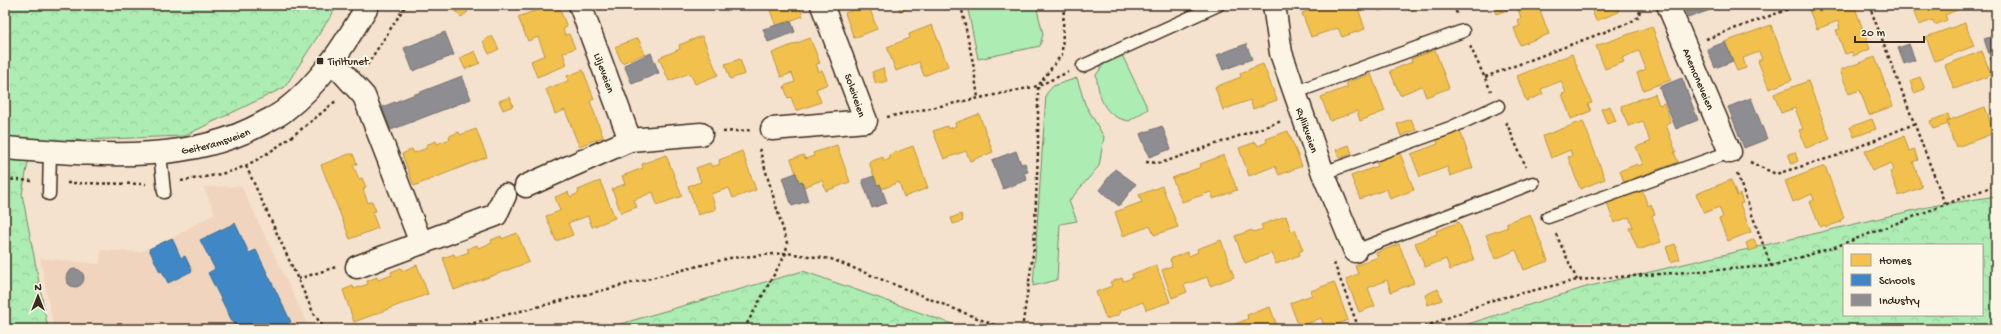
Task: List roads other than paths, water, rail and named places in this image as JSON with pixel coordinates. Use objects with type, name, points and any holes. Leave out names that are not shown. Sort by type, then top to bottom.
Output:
[{"type":"street","name":"Geiteramsveien","points":[[5,148],[50,151],[160,153],[204,146],[240,135],[284,111],[315,82],[332,61],[368,5]]},
{"type":"street","name":"Liljeveien","points":[[580,5],[630,140]]},
{"type":"street","name":"Soleiveien","points":[[772,129],[866,121],[822,5]]},
{"type":"street","name":"Ryllikveien","points":[[1274,5],[1281,53],[1296,92],[1323,173],[1355,251]]},
{"type":"street","name":"Anemoneveien","points":[[1668,5],[1730,152]]},
{"type":"street","points":[[332,61],[364,96],[421,243]]},
{"type":"street","points":[[526,186],[630,140],[701,134]]},
{"type":"street","points":[[357,267],[496,215],[505,195]]},
{"type":"lane","points":[[1083,66],[1218,5]]},
{"type":"lane","points":[[1296,92],[1463,31]]},
{"type":"lane","points":[[1323,173],[1450,128],[1498,106]]},
{"type":"lane","points":[[49,188],[50,151]]},
{"type":"lane","points":[[1548,217],[1730,152]]},
{"type":"lane","points":[[160,153],[163,188]]},
{"type":"lane","points":[[1355,251],[1533,183]]},
{"type":"place","name":"Tiriltunet","points":[[320,61]]}]
